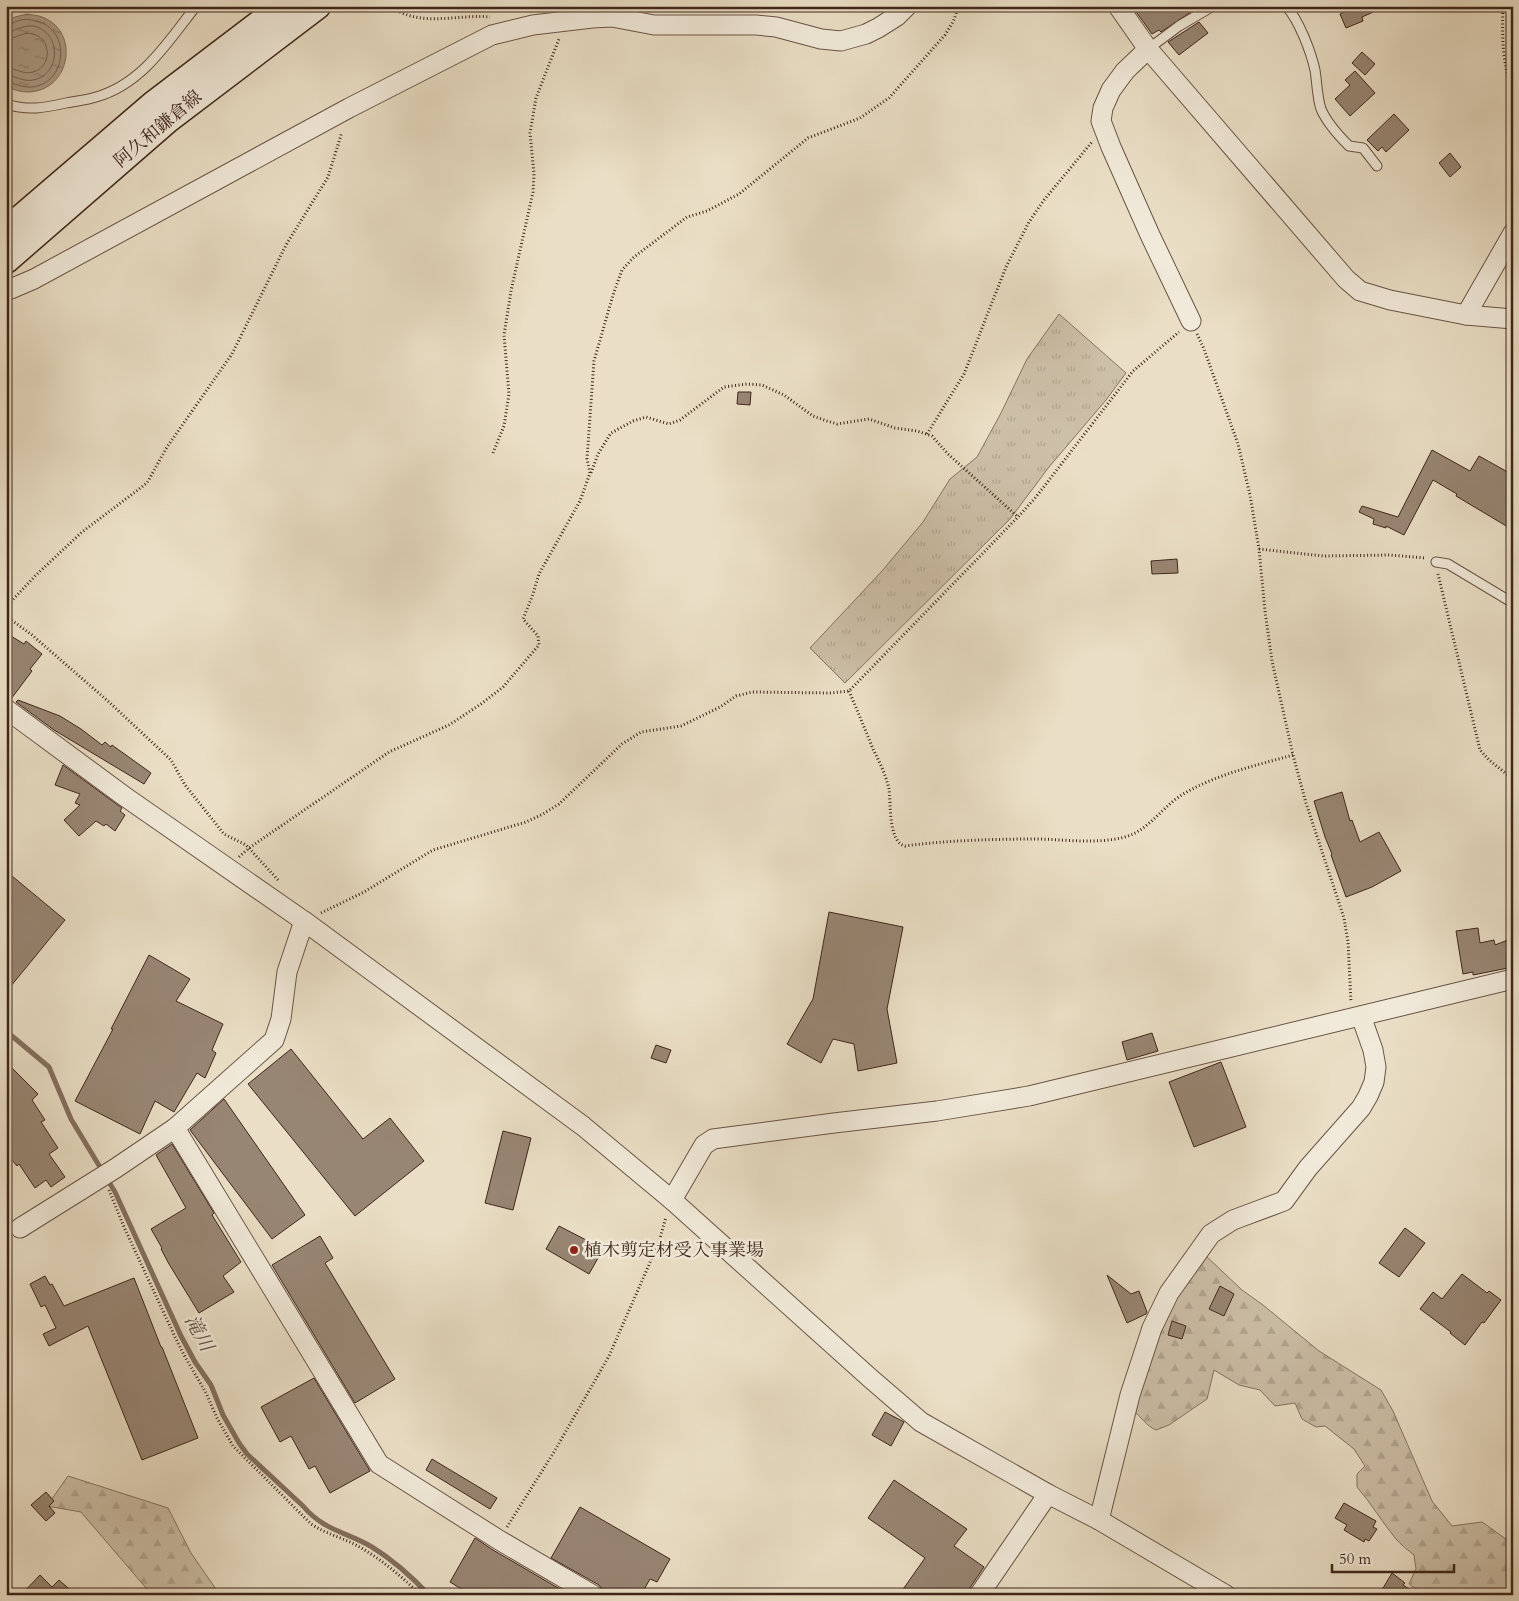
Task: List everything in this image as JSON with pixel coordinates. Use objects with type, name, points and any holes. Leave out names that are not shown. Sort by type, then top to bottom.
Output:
[{"type":"main road","name":"阿久和鎌倉線","points":[[6,231],[154,104],[283,6]]},
{"type":"main road","name":"阿久和鎌倉線","points":[[6,260],[167,120],[316,6]]},
{"type":"street","points":[[6,291],[34,279],[349,108],[492,35],[520,28],[566,21],[612,17],[654,25],[756,25],[840,41],[872,31],[897,16],[907,6]]},
{"type":"street","points":[[1118,6],[1148,49],[1346,279],[1360,291],[1390,300],[1466,315],[1513,319]]},
{"type":"street","points":[[1148,49],[1125,71],[1111,90],[1103,108],[1102,121],[1111,147],[1150,235],[1191,321]]},
{"type":"street","points":[[1466,315],[1513,233]]},
{"type":"street","points":[[6,709],[124,796],[304,920],[583,1126],[672,1200],[921,1422],[1048,1494],[1099,1520],[1226,1595]]},
{"type":"street","points":[[20,1228],[107,1174],[175,1128],[274,1040],[281,1019],[288,972],[304,920]]},
{"type":"street","points":[[672,1200],[704,1145],[713,1140],[937,1111],[1029,1096],[1513,978]]},
{"type":"street","points":[[1099,1520],[1130,1394],[1152,1328],[1169,1293],[1211,1234],[1233,1220],[1284,1200],[1308,1168],[1361,1108],[1368,1096],[1374,1082],[1376,1067],[1373,1050],[1358,1017]]},
{"type":"street","points":[[175,1128],[379,1464],[499,1540],[593,1595]]},
{"type":"street","points":[[979,1595],[1048,1494]]},
{"type":"lane","points":[[6,104],[21,108],[46,108],[98,97],[127,82],[153,62],[196,6]]},
{"type":"lane","points":[[1148,49],[1179,26],[1213,6]]},
{"type":"lane","points":[[1286,6],[1299,27],[1309,50],[1314,68],[1320,108],[1327,121],[1349,146],[1363,148],[1377,166]]},
{"type":"lane","points":[[1436,562],[1448,564],[1513,603]]},
{"type":"path","points":[[398,6],[398,10],[406,15],[419,18],[487,16],[509,20],[520,28]]},
{"type":"path","points":[[590,473],[587,459],[594,361],[622,270],[634,257],[687,217],[707,211],[739,194],[808,138],[860,118],[889,98],[945,35],[954,22],[959,6]]},
{"type":"path","points":[[1503,6],[1502,38],[1508,80],[1513,92]]},
{"type":"path","points":[[493,453],[504,426],[508,394],[504,335],[533,192],[534,174],[530,133],[536,98],[566,21]]},
{"type":"path","points":[[6,607],[35,576],[82,532],[148,484],[167,447],[232,354],[286,245],[328,177],[349,108]]},
{"type":"path","points":[[927,434],[964,374],[1006,267],[1029,222],[1044,200],[1093,141],[1102,121]]},
{"type":"path","points":[[304,920],[364,892],[433,850],[526,822],[543,814],[559,804],[622,744],[641,732],[681,726],[720,707],[736,696],[752,692],[831,694],[849,691],[1036,497],[1133,371],[1191,321],[1204,350],[1238,444],[1259,549],[1272,661],[1306,803],[1344,918],[1348,942],[1350,996],[1358,1017]]},
{"type":"path","points":[[227,867],[249,848],[388,752],[449,725],[503,687],[539,645],[538,636],[523,619],[539,574],[580,500],[598,454],[611,433],[633,421],[646,417],[670,424],[680,420],[724,387],[747,384],[762,385],[784,395],[813,416],[837,424],[869,419],[895,428],[917,431],[932,436],[964,469],[1018,517]]},
{"type":"path","points":[[1259,549],[1276,549],[1323,556],[1390,555],[1427,558],[1436,562],[1438,580],[1480,750],[1488,760],[1513,779]]},
{"type":"path","points":[[6,616],[32,634],[171,760],[185,785],[224,834],[246,845],[280,883]]},
{"type":"path","points":[[849,691],[881,765],[888,787],[892,824],[896,839],[901,845],[905,846],[967,840],[1042,839],[1102,841],[1121,838],[1141,830],[1168,805],[1184,793],[1202,784],[1293,755]]},
{"type":"path","points":[[107,1174],[106,1183],[124,1227],[181,1349],[233,1446],[311,1524],[320,1531],[365,1550],[388,1566],[421,1595]]},
{"type":"path","points":[[499,1540],[554,1452],[609,1356],[659,1242],[672,1200]]},
{"type":"green space","points":[[1059,314],[1126,373],[1106,400],[1049,467],[1010,519],[845,683],[810,648],[882,571],[923,522],[950,479],[977,457],[1027,359]]},
{"type":"green space","points":[[1204,1254],[1242,1290],[1319,1351],[1381,1390],[1393,1411],[1432,1501],[1452,1526],[1482,1522],[1513,1544],[1513,1595],[1425,1595],[1409,1584],[1416,1569],[1414,1555],[1396,1539],[1357,1487],[1357,1474],[1365,1466],[1354,1449],[1325,1426],[1316,1427],[1302,1419],[1295,1403],[1275,1406],[1260,1390],[1239,1385],[1214,1370],[1207,1399],[1169,1425],[1156,1430],[1132,1410],[1159,1325]]},
{"type":"green space","points":[[68,1476],[168,1508],[191,1553],[220,1595],[152,1595],[81,1512],[47,1506]]},
{"type":"water","points":[[27,14],[39,16],[52,23],[61,33],[66,45],[66,58],[62,71],[54,81],[43,89],[22,92],[6,85],[6,21]]},
{"type":"building","points":[[1132,6],[1187,6],[1191,12],[1161,32],[1159,30],[1152,34]]},
{"type":"building","points":[[1341,6],[1387,6],[1362,17],[1363,21],[1346,28],[1340,14],[1344,12]]},
{"type":"building","points":[[1199,22],[1208,33],[1179,55],[1168,42]]},
{"type":"building","points":[[1362,52],[1375,64],[1365,75],[1352,63]]},
{"type":"building","points":[[1355,71],[1375,93],[1350,116],[1335,99],[1350,85],[1345,80]]},
{"type":"building","points":[[1394,114],[1409,130],[1386,152],[1382,147],[1378,151],[1367,140]]},
{"type":"building","points":[[1450,153],[1461,167],[1450,177],[1439,163]]},
{"type":"building","points":[[738,392],[751,392],[750,405],[737,404]]},
{"type":"building","points":[[1432,450],[1470,471],[1479,456],[1513,475],[1513,530],[1433,480],[1404,535],[1386,526],[1386,528],[1373,524],[1374,519],[1359,512],[1362,506],[1398,517]]},
{"type":"building","points":[[1177,559],[1178,573],[1152,574],[1151,561]]},
{"type":"building","points":[[6,633],[24,644],[26,641],[42,654],[11,699],[6,698]]},
{"type":"building","points":[[18,700],[60,716],[102,745],[105,742],[111,747],[112,745],[151,773],[144,784],[54,730],[16,702]]},
{"type":"building","points":[[63,765],[122,808],[120,811],[125,815],[115,831],[106,824],[104,826],[96,821],[79,836],[64,820],[80,805],[75,803],[80,794],[55,785]]},
{"type":"building","points":[[1342,792],[1350,821],[1352,820],[1360,842],[1379,832],[1401,871],[1372,887],[1346,897],[1314,801]]},
{"type":"building","points":[[6,871],[65,920],[6,992]]},
{"type":"building","points":[[829,912],[903,927],[887,1009],[897,1063],[858,1071],[854,1044],[833,1039],[821,1063],[787,1044],[813,999]]},
{"type":"building","points":[[1478,928],[1480,943],[1494,940],[1495,945],[1513,938],[1513,967],[1473,975],[1473,972],[1463,974],[1456,931]]},
{"type":"building","points":[[149,955],[190,979],[176,1001],[223,1024],[212,1050],[216,1053],[205,1078],[197,1073],[174,1112],[155,1101],[140,1134],[75,1101]]},
{"type":"building","points":[[1152,1033],[1158,1051],[1127,1060],[1122,1042]]},
{"type":"building","points":[[656,1045],[671,1050],[666,1063],[651,1058]]},
{"type":"building","points":[[291,1049],[363,1139],[390,1118],[424,1161],[355,1216],[248,1084]]},
{"type":"building","points":[[6,1062],[38,1094],[32,1100],[45,1120],[41,1122],[58,1148],[49,1154],[65,1177],[51,1187],[46,1180],[35,1188],[19,1164],[17,1166],[6,1153]]},
{"type":"building","points":[[1221,1062],[1246,1127],[1194,1147],[1169,1082]]},
{"type":"building","points":[[224,1099],[305,1215],[272,1239],[190,1130]]},
{"type":"building","points":[[503,1131],[531,1138],[513,1210],[485,1203]]},
{"type":"building","points":[[172,1144],[241,1262],[223,1276],[234,1292],[199,1313],[169,1264],[151,1229],[186,1208],[156,1155]]},
{"type":"building","name":"植木剪定材受入事業場","points":[[559,1226],[590,1242],[589,1244],[602,1251],[589,1274],[546,1249]]},
{"type":"building","points":[[1405,1228],[1425,1243],[1399,1277],[1379,1263]]},
{"type":"building","points":[[320,1236],[333,1258],[325,1263],[395,1379],[355,1403],[272,1265]]},
{"type":"building","points":[[1462,1274],[1487,1293],[1489,1291],[1501,1300],[1465,1345],[1420,1309],[1433,1292],[1442,1299]]},
{"type":"building","points":[[1107,1275],[1131,1294],[1139,1291],[1147,1312],[1146,1314],[1127,1323]]},
{"type":"building","points":[[45,1276],[50,1285],[52,1284],[64,1306],[134,1278],[198,1438],[142,1460],[88,1326],[49,1346],[43,1334],[56,1328],[45,1305],[41,1307],[30,1284]]},
{"type":"building","points":[[1220,1286],[1234,1294],[1224,1316],[1209,1309]]},
{"type":"building","points":[[1172,1321],[1186,1326],[1182,1339],[1168,1335]]},
{"type":"building","points":[[314,1378],[370,1471],[330,1493],[315,1466],[309,1469],[291,1436],[280,1442],[261,1407]]},
{"type":"building","points":[[885,1412],[904,1422],[891,1446],[872,1435]]},
{"type":"building","points":[[432,1459],[497,1498],[490,1509],[426,1470]]},
{"type":"building","points":[[894,1480],[967,1529],[954,1546],[984,1567],[965,1595],[899,1595],[925,1558],[868,1518]]},
{"type":"building","points":[[46,1492],[54,1501],[49,1506],[55,1513],[46,1521],[31,1505]]},
{"type":"building","points":[[1344,1503],[1376,1521],[1373,1527],[1377,1529],[1369,1541],[1365,1539],[1364,1542],[1344,1530],[1347,1525],[1335,1518]]},
{"type":"building","points":[[580,1507],[670,1559],[657,1582],[650,1579],[641,1595],[604,1595],[599,1585],[551,1558]]},
{"type":"building","points":[[475,1538],[570,1595],[471,1595],[450,1582]]},
{"type":"building","points":[[1392,1573],[1405,1583],[1403,1585],[1418,1595],[1379,1595]]},
{"type":"building","points":[[40,1575],[52,1587],[59,1580],[76,1595],[21,1595]]},
{"type":"waterway","name":"滝川","points":[[6,1031],[49,1067],[71,1119],[115,1192],[181,1336],[195,1362],[211,1385],[223,1415],[247,1454],[319,1521],[380,1552],[402,1569],[429,1595]]},
{"type":"place","name":"植木剪定材受入事業場","points":[[574,1250]]}]
